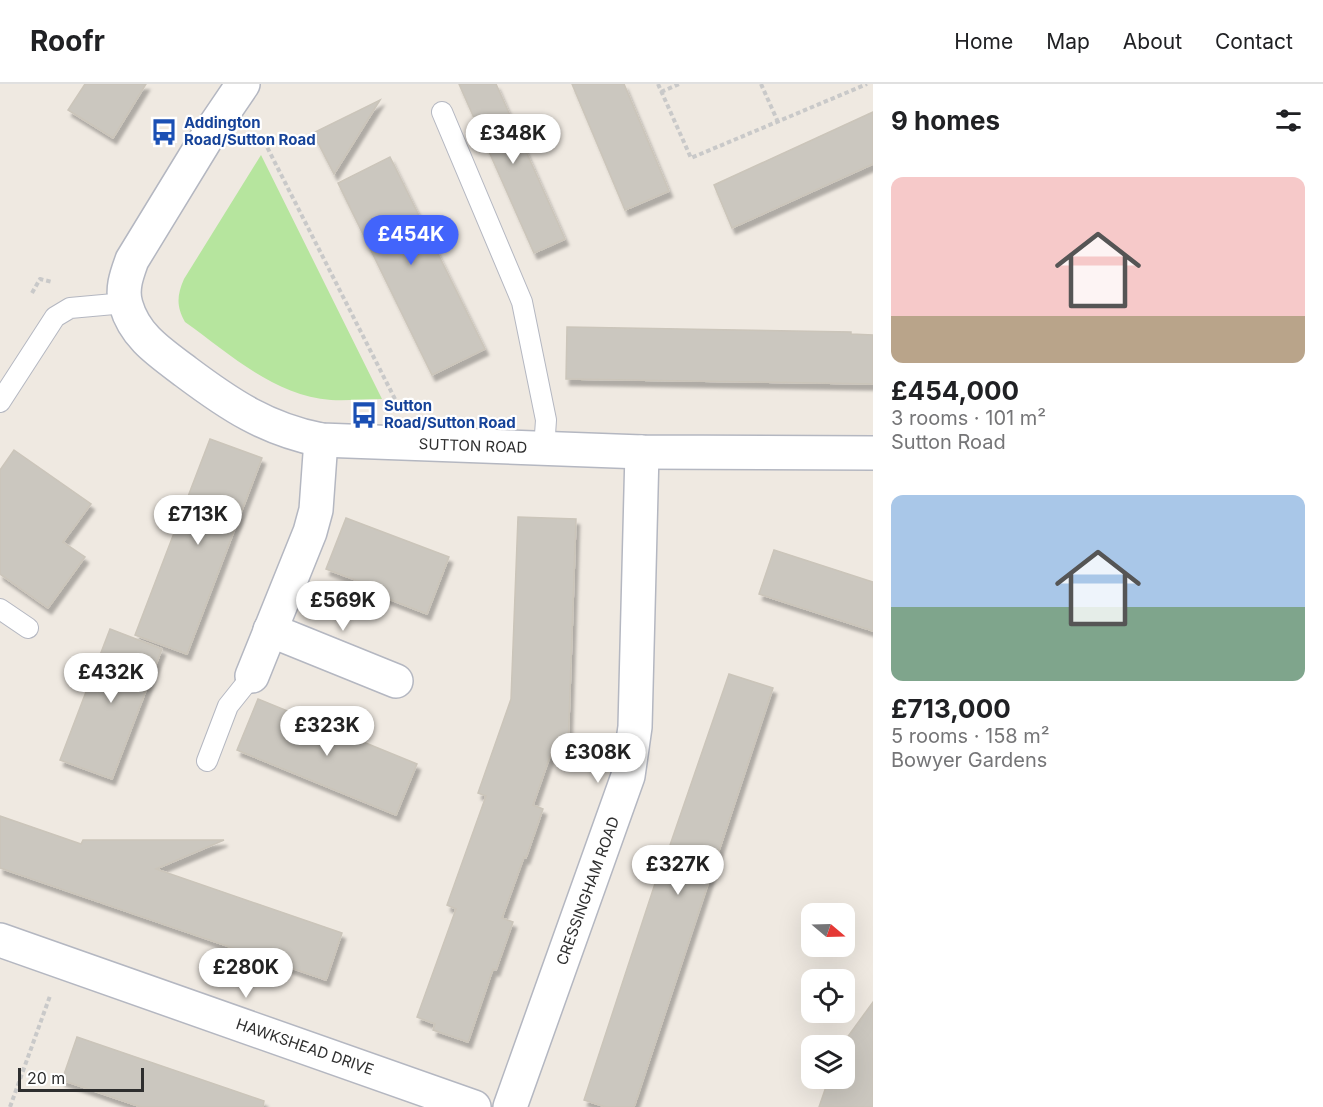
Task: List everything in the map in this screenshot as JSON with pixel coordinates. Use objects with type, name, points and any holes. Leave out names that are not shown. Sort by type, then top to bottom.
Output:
[{"type":"street","points":[[125,303],[124,283],[132,260],[209,134],[243,84]]},
{"type":"street","name":"SUTTON ROAD","points":[[125,303],[133,324],[147,343],[228,403],[294,435],[321,440],[544,449],[642,452],[873,453]]},
{"type":"street","points":[[252,676],[310,532],[316,510],[321,440]]},
{"type":"street","name":"CRESSINGHAM ROAD","points":[[510,1107],[628,776],[635,727],[642,452]]},
{"type":"street","points":[[270,630],[396,681]]},
{"type":"street","name":"HAWKSHEAD DRIVE","points":[[0,940],[474,1107]]},
{"type":"lane","points":[[442,112],[522,302],[546,420],[544,449]]},
{"type":"lane","points":[[0,402],[55,317],[70,308],[125,303]]},
{"type":"lane","points":[[0,609],[28,628]]},
{"type":"lane","points":[[207,761],[228,706],[252,676]]},
{"type":"path","points":[[658,84],[691,158],[867,84]]},
{"type":"path","points":[[661,92],[679,84]]},
{"type":"path","points":[[760,84],[778,122]]},
{"type":"path","points":[[264,141],[399,407]]},
{"type":"path","points":[[10,1107],[62,962]]},
{"type":"green space","points":[[261,155],[382,399],[331,400],[310,397],[290,390],[253,371],[185,322],[182,316],[178,300],[184,279]]},
{"type":"building","points":[[85,84],[146,84],[113,138],[68,110]]},
{"type":"building","points":[[459,84],[496,84],[565,239],[534,253]]},
{"type":"building","points":[[572,84],[624,84],[669,191],[625,210]]},
{"type":"building","points":[[380,100],[334,174],[313,133]]},
{"type":"building","points":[[873,112],[873,164],[732,228],[714,185]]},
{"type":"building","points":[[390,157],[485,349],[432,375],[338,183]]},
{"type":"building","points":[[567,327],[851,332],[851,334],[873,335],[873,384],[566,379]]},
{"type":"building","points":[[210,439],[262,458],[187,654],[135,635]]},
{"type":"building","points":[[14,450],[91,504],[63,542],[85,557],[48,608],[0,574],[0,470]]},
{"type":"building","points":[[518,517],[576,519],[568,749],[554,745],[533,805],[543,809],[502,918],[513,922],[496,970],[493,969],[468,1042],[433,1030],[435,1024],[417,1017],[456,909],[447,905],[486,796],[478,793],[511,699]]},
{"type":"building","points":[[346,518],[449,557],[427,614],[358,587],[361,582],[326,569]]},
{"type":"building","points":[[774,550],[873,582],[873,631],[759,594]]},
{"type":"building","points":[[110,629],[162,649],[112,779],[60,760]]},
{"type":"building","points":[[729,674],[773,688],[634,1107],[606,1107],[584,1100],[667,847],[669,848]]},
{"type":"building","points":[[258,699],[417,764],[396,815],[237,750]]},
{"type":"building","points":[[0,816],[81,844],[83,840],[224,840],[156,869],[342,933],[326,980],[0,868]]},
{"type":"building","points":[[873,1002],[873,1107],[819,1107],[825,1089],[855,1089],[855,1035],[849,1035]]},
{"type":"building","points":[[77,1037],[264,1101],[263,1107],[141,1107],[62,1080]]},
{"type":"place","name":"Addington Road/Sutton Road","points":[[164,132]]},
{"type":"place","name":"Sutton Road/Sutton Road","points":[[364,415]]}]
